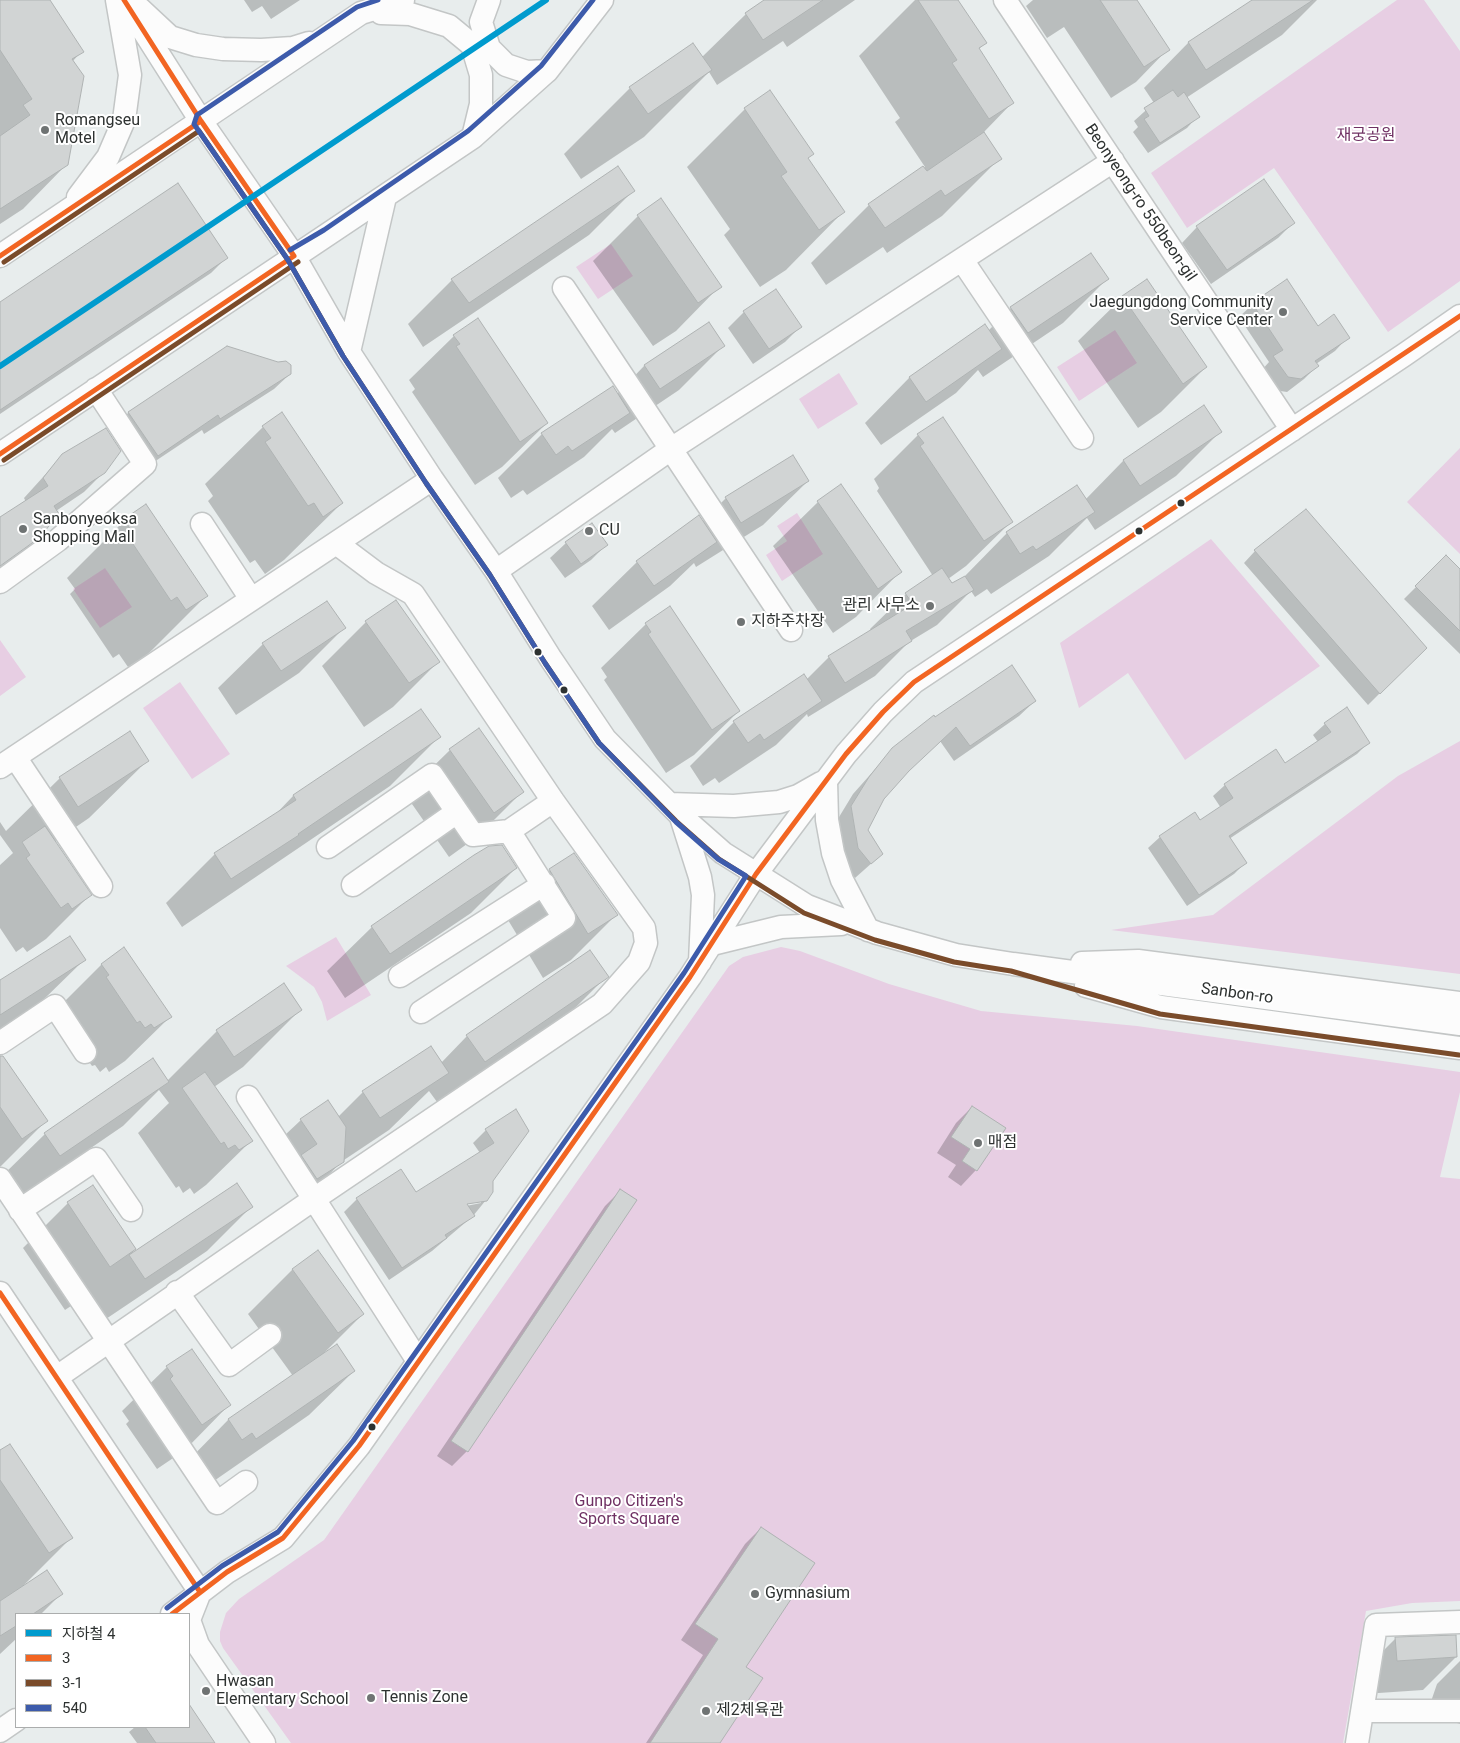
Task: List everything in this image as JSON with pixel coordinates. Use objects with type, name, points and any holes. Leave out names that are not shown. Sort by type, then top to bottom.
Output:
[{"type":"street","points":[[66,212],[108,157],[124,120],[130,75],[117,0]]},
{"type":"street","name":"Sanbon-ro","points":[[124,0],[201,121],[294,256],[348,352],[432,479],[496,571],[551,659],[605,739],[675,810],[723,853],[807,906],[860,926],[956,955],[1460,1024]]},
{"type":"street","points":[[131,0],[170,37],[196,45],[223,49],[261,50],[293,48],[322,39]]},
{"type":"street","points":[[0,256],[361,12],[403,0]]},
{"type":"street","points":[[489,0],[481,22],[489,48],[506,65],[527,72],[547,71]]},
{"type":"street","points":[[0,454],[473,137],[547,71],[602,0]]},
{"type":"street","name":"Beonyeong-ro 550beon-gil","points":[[1006,0],[1292,430]]},
{"type":"street","points":[[361,12],[410,14],[449,26],[472,45],[482,75],[481,104],[473,137]]},
{"type":"street","points":[[496,571],[671,449],[1113,161]]},
{"type":"street","points":[[348,352],[385,197]]},
{"type":"street","points":[[962,260],[1082,438]]},
{"type":"street","points":[[564,288],[791,630]]},
{"type":"street","points":[[173,1613],[227,1572],[283,1538],[359,1446],[700,963],[756,874],[826,780],[883,712],[914,682],[1460,316]]},
{"type":"street","points":[[0,582],[58,540],[145,464],[96,389]]},
{"type":"street","points":[[101,886],[7,762],[432,479]]},
{"type":"street","points":[[202,524],[251,599]]},
{"type":"street","points":[[57,1378],[177,1292],[602,1004],[639,962],[646,943],[644,928],[553,801],[413,594],[376,573],[336,543]]},
{"type":"street","points":[[328,847],[432,775],[473,835],[509,831],[553,801]]},
{"type":"street","points":[[700,963],[702,895],[700,877],[675,810],[779,802],[798,796],[826,780]]},
{"type":"street","points":[[712,944],[781,927],[860,926],[833,853],[827,820],[826,780]]},
{"type":"street","points":[[353,885],[457,812]]},
{"type":"street","points":[[421,1012],[564,918],[509,831]]},
{"type":"street","points":[[400,976],[544,884]]},
{"type":"street","name":"Sanbon-ro","points":[[1013,964],[1138,961],[1460,1003]]},
{"type":"street","name":"Sanbon-ro","points":[[1013,964],[1161,1007],[1460,1048]]},
{"type":"street","points":[[0,1043],[55,1006],[85,1052]]},
{"type":"street","points":[[248,1097],[418,1361]]},
{"type":"street","points":[[20,1210],[96,1159],[131,1210]]},
{"type":"street","points":[[0,1179],[217,1503],[246,1482]]},
{"type":"street","points":[[177,1292],[229,1365],[270,1335]]},
{"type":"street","points":[[0,1293],[200,1592]]},
{"type":"street","points":[[190,1617],[200,1592]]},
{"type":"street","points":[[1357,1743],[1376,1626],[1460,1622]]},
{"type":"street","points":[[190,1623],[198,1645],[264,1743]]},
{"type":"street","points":[[1363,1712],[1460,1711]]},
{"type":"street","points":[[0,1731],[15,1721]]},
{"type":"green space","name":"재궁공원","points":[[1397,0],[1424,0],[1460,51],[1460,281],[1388,332],[1274,168],[1187,228],[1151,173]]},
{"type":"green space","points":[[611,244],[633,276],[598,299],[576,267]]},
{"type":"green space","points":[[1115,330],[1137,363],[1079,401],[1057,367]]},
{"type":"green space","points":[[839,373],[858,404],[818,429],[799,399]]},
{"type":"green space","points":[[1460,448],[1460,554],[1407,502]]},
{"type":"green space","points":[[797,513],[823,554],[782,581],[766,555],[787,541],[777,526]]},
{"type":"green space","points":[[1211,539],[1320,666],[1185,760],[1128,673],[1079,708],[1060,643]]},
{"type":"green space","points":[[105,568],[132,607],[100,628],[73,589]]},
{"type":"green space","points":[[0,640],[26,677],[0,696]]},
{"type":"green space","points":[[180,682],[230,754],[192,779],[143,708]]},
{"type":"green space","points":[[1460,741],[1460,974],[1111,930],[1213,915],[1398,776]]},
{"type":"green space","points":[[336,937],[371,995],[327,1021],[322,1002],[314,987],[286,966]]},
{"type":"green space","name":"Gunpo Citizen's Sports Square","points":[[781,947],[800,951],[889,984],[981,1011],[1137,1026],[1460,1072],[1460,1092],[1440,1177],[1460,1179],[1460,1601],[1412,1603],[1366,1611],[1343,1743],[291,1743],[223,1648],[220,1641],[220,1632],[226,1613],[239,1599],[324,1540],[729,966],[743,957]]},
{"type":"building","points":[[0,0],[50,0],[84,52],[72,59],[84,76],[68,165],[0,209],[0,136],[30,115],[23,105],[32,99],[0,50]]},
{"type":"building","points":[[764,0],[823,0],[763,40],[745,13]]},
{"type":"building","points":[[918,0],[958,0],[987,43],[979,48],[1014,103],[989,119],[952,63],[957,60]]},
{"type":"building","points":[[1100,0],[1137,0],[1170,50],[1144,67]]},
{"type":"building","points":[[1252,0],[1313,0],[1206,70],[1188,42]]},
{"type":"building","points":[[693,43],[712,70],[648,114],[629,87]]},
{"type":"building","points":[[770,90],[814,154],[808,158],[845,212],[819,230],[781,176],[787,172],[744,108]]},
{"type":"building","points":[[1173,90],[1178,97],[1184,92],[1200,117],[1160,143],[1144,119],[1149,116],[1144,108]]},
{"type":"building","points":[[984,132],[1002,159],[945,196],[941,190],[885,228],[868,204],[923,166],[927,171]]},
{"type":"building","points":[[618,166],[635,191],[469,303],[451,279]]},
{"type":"building","points":[[1264,179],[1295,223],[1227,270],[1196,226]]},
{"type":"building","points":[[178,183],[228,258],[0,410],[0,302]]},
{"type":"building","points":[[661,198],[722,287],[698,303],[637,215]]},
{"type":"building","points":[[1091,253],[1109,279],[1028,333],[1010,307]]},
{"type":"building","points":[[1147,279],[1207,367],[1183,384],[1122,296]]},
{"type":"building","points":[[1287,279],[1318,326],[1334,314],[1350,338],[1315,361],[1319,366],[1301,379],[1288,377],[1273,356],[1283,350],[1252,303]]},
{"type":"building","points":[[776,289],[802,327],[769,349],[743,311]]},
{"type":"building","points":[[478,318],[548,423],[520,442],[456,346],[460,344],[453,335]]},
{"type":"building","points":[[709,322],[725,346],[660,389],[644,365]]},
{"type":"building","points":[[985,324],[1002,349],[926,402],[909,377]]},
{"type":"building","points":[[227,346],[278,362],[286,361],[291,365],[291,374],[220,419],[218,415],[158,456],[128,412]]},
{"type":"building","points":[[613,386],[630,413],[572,451],[568,446],[556,455],[541,433]]},
{"type":"building","points":[[1204,405],[1222,432],[1140,486],[1123,460]]},
{"type":"building","points":[[282,412],[343,503],[323,517],[314,503],[308,506],[265,442],[271,438],[262,426]]},
{"type":"building","points":[[943,417],[1013,522],[984,541],[920,446],[924,443],[917,434]]},
{"type":"building","points":[[106,428],[121,451],[105,473],[54,506],[59,514],[39,538],[0,566],[0,517],[48,486],[43,478],[62,454]]},
{"type":"building","points":[[793,455],[809,481],[741,523],[725,497]]},
{"type":"building","points":[[841,484],[902,572],[878,589],[817,501]]},
{"type":"building","points":[[1077,485],[1095,512],[1036,550],[1033,546],[1020,554],[1006,532]]},
{"type":"building","points":[[146,504],[208,596],[186,610],[177,597],[171,601],[127,535],[132,532],[124,519]]},
{"type":"building","points":[[1306,509],[1427,648],[1380,694],[1254,550]]},
{"type":"building","points":[[699,515],[717,542],[654,586],[636,561]]},
{"type":"building","points":[[592,523],[608,545],[581,564],[565,542]]},
{"type":"building","points":[[1446,555],[1460,569],[1460,631],[1415,586]]},
{"type":"building","points":[[942,568],[952,583],[965,576],[974,590],[906,631],[912,641],[845,683],[828,656],[913,604],[905,593]]},
{"type":"building","points":[[396,600],[440,662],[409,683],[365,621]]},
{"type":"building","points":[[327,601],[346,628],[281,671],[262,643]]},
{"type":"building","points":[[670,606],[740,711],[712,730],[648,634],[651,632],[645,623]]},
{"type":"building","points":[[1012,665],[1036,701],[970,746],[956,727],[909,771],[884,799],[868,830],[883,854],[871,864],[858,848],[851,806],[869,777],[892,748],[934,715],[935,717]]},
{"type":"building","points":[[804,674],[822,701],[764,740],[760,734],[748,743],[733,721]]},
{"type":"building","points":[[1347,707],[1370,743],[1229,836],[1247,863],[1199,895],[1159,836],[1195,812],[1200,820],[1233,798],[1224,784],[1276,749],[1285,763],[1331,732],[1324,723]]},
{"type":"building","points":[[421,709],[441,737],[299,835],[231,879],[214,853],[296,800],[293,795]]},
{"type":"building","points":[[479,728],[524,792],[494,813],[449,749]]},
{"type":"building","points":[[130,731],[149,761],[78,807],[59,777]]},
{"type":"building","points":[[45,826],[92,895],[72,909],[68,903],[61,908],[26,858],[30,855],[22,842]]},
{"type":"building","points":[[502,845],[517,868],[390,954],[371,926],[474,855],[489,846]]},
{"type":"building","points":[[574,853],[618,915],[588,934],[549,869]]},
{"type":"building","points":[[70,936],[86,960],[0,1015],[0,980]]},
{"type":"building","points":[[124,947],[172,1017],[154,1028],[151,1024],[145,1028],[140,1021],[137,1023],[106,977],[109,975],[101,964]]},
{"type":"building","points":[[590,950],[609,977],[485,1062],[466,1035]]},
{"type":"building","points":[[284,983],[302,1010],[234,1057],[216,1030]]},
{"type":"building","points":[[431,1046],[449,1073],[380,1118],[362,1091]]},
{"type":"building","points":[[0,1056],[3,1056],[48,1121],[22,1139],[0,1107]]},
{"type":"building","points":[[153,1058],[169,1082],[60,1156],[44,1133]]},
{"type":"building","points":[[205,1072],[253,1141],[239,1150],[235,1145],[228,1149],[224,1142],[221,1144],[182,1088]]},
{"type":"building","points":[[328,1100],[346,1127],[344,1162],[317,1179],[301,1155],[317,1144],[300,1119]]},
{"type":"building","name":"매점","points":[[972,1106],[1006,1128],[977,1171],[962,1161],[970,1149],[951,1137]]},
{"type":"building","points":[[516,1109],[529,1131],[493,1181],[493,1192],[487,1201],[467,1204],[475,1216],[445,1235],[447,1238],[402,1268],[356,1198],[401,1169],[416,1192],[494,1143],[485,1129]]},
{"type":"building","points":[[237,1183],[253,1207],[145,1279],[129,1255]]},
{"type":"building","points":[[93,1185],[136,1249],[110,1267],[67,1202]]},
{"type":"building","points":[[620,1189],[637,1200],[468,1452],[451,1441]]},
{"type":"building","points":[[318,1250],[364,1314],[338,1333],[292,1269]]},
{"type":"building","points":[[337,1344],[355,1371],[256,1439],[252,1433],[242,1440],[228,1419]]},
{"type":"building","points":[[192,1349],[231,1405],[202,1425],[170,1379],[173,1376],[166,1366]]},
{"type":"building","points":[[10,1444],[73,1538],[49,1553],[0,1480],[0,1450]]},
{"type":"building","points":[[761,1527],[815,1563],[746,1667],[763,1678],[720,1743],[650,1743],[718,1639],[695,1624]]},
{"type":"building","points":[[47,1570],[63,1594],[34,1613],[15,1613],[15,1627],[0,1636],[0,1601]]},
{"type":"building","points":[[1456,1635],[1457,1657],[1397,1661],[1395,1637]]},
{"type":"building","points":[[190,1706],[215,1743],[156,1743],[146,1728],[190,1728]]},
{"type":"metro line","name":"4","points":[[0,366],[546,0]]},
{"type":"transit line","name":"3","points":[[0,454],[294,256],[201,121],[124,0]]},
{"type":"transit line","name":"540","points":[[167,1608],[222,1566],[278,1532],[353,1441],[684,973],[746,876],[718,859],[676,822],[599,743],[545,663],[490,575],[426,483],[343,356],[288,260],[194,124],[197,115],[357,7],[378,0]]},
{"type":"transit line","name":"540","points":[[290,250],[324,230],[468,131],[541,66],[593,0]]},
{"type":"transit line","name":"3","points":[[0,256],[201,121]]},
{"type":"transit line","name":"3-1","points":[[4,262],[199,131],[288,260],[343,356],[426,483],[490,575],[545,663],[599,743],[676,821],[719,859],[804,913],[875,940],[954,962],[1011,971],[1160,1014],[1459,1055]]},
{"type":"transit line","name":"3-1","points":[[4,460],[298,262]]},
{"type":"transit line","name":"3","points":[[173,1613],[227,1572],[283,1538],[359,1446],[690,977],[756,874],[846,754],[883,712],[914,682],[1460,316]]},
{"type":"transit line","name":"3","points":[[0,1293],[200,1592]]},
{"type":"place","name":"Romangseu Motel","points":[[45,130]]},
{"type":"place","name":"Jaegungdong Community Service Center","points":[[1283,312]]},
{"type":"place","name":"Sanbonyeoksa Shopping Mall","points":[[23,529]]},
{"type":"place","name":"CU","points":[[589,531]]},
{"type":"place","name":"관리 사무소","points":[[930,606]]},
{"type":"place","name":"지하주차장","points":[[741,622]]},
{"type":"place","name":"매점","points":[[978,1143]]},
{"type":"place","name":"Gymnasium","points":[[755,1594]]},
{"type":"place","name":"Hwasan Elementary School","points":[[206,1691]]},
{"type":"place","name":"Tennis Zone","points":[[371,1698]]},
{"type":"place","name":"제2체육관","points":[[706,1711]]}]
